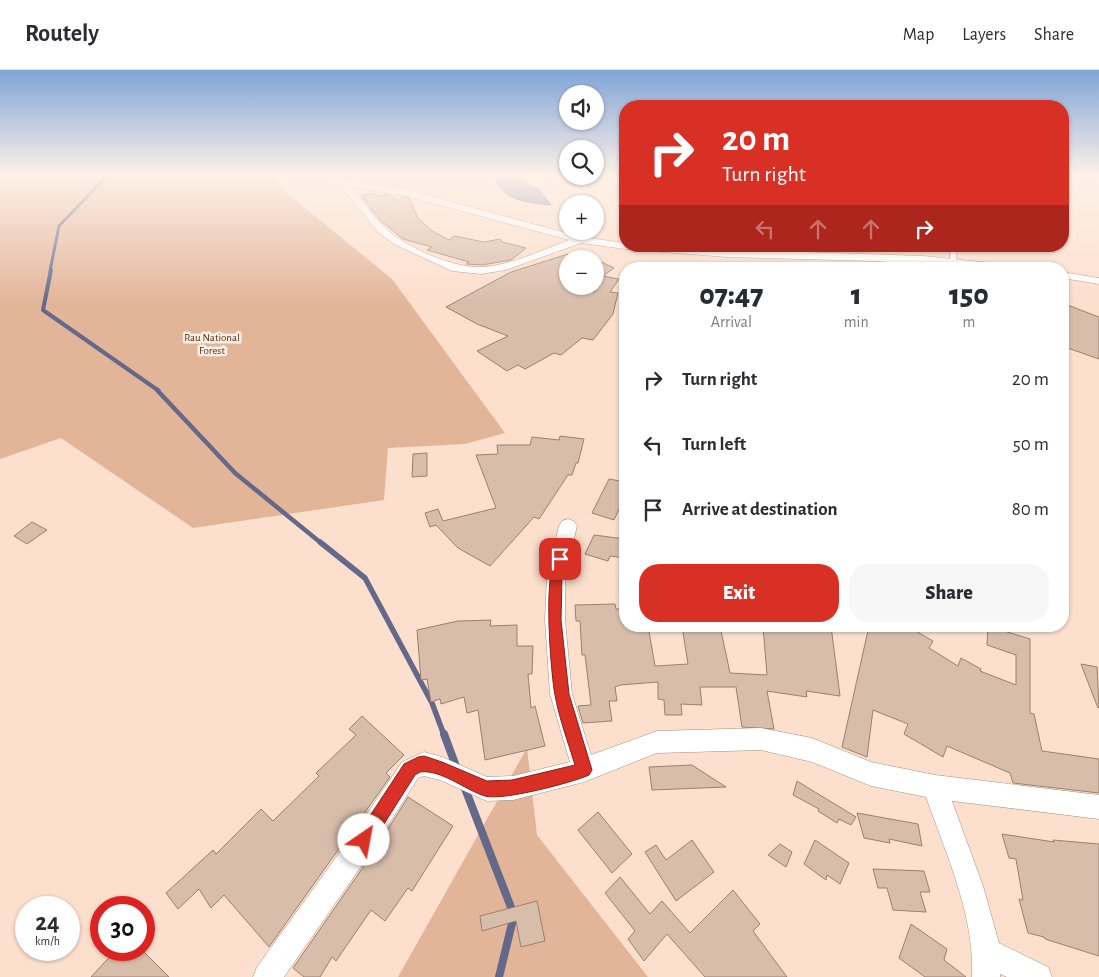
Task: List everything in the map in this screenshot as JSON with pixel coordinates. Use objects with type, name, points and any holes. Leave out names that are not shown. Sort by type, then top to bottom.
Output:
[{"type":"street","points":[[372,218],[382,230],[398,242],[452,268],[481,271],[506,267],[580,240],[619,245]]},
{"type":"street","points":[[501,218],[559,234]]},
{"type":"street","points":[[680,252],[968,262]]},
{"type":"street","points":[[1069,277],[1099,282]]},
{"type":"street","points":[[568,526],[556,575],[555,620],[562,694],[584,770]]},
{"type":"street","points":[[268,977],[364,840],[410,770],[424,764],[442,769],[487,789],[512,788],[584,770],[657,742],[761,739],[812,750],[871,774],[935,787],[1099,808]]},
{"type":"street","points":[[935,787],[970,886],[987,965],[1038,977]]},
{"type":"lane","points":[[953,260],[954,252]]},
{"type":"green space","name":"Rau National Forest","points":[[0,218],[318,218],[392,279],[505,433],[465,444],[388,448],[384,500],[193,528],[61,438],[0,459]]},
{"type":"green space","points":[[527,748],[537,835],[648,977],[398,977]]},
{"type":"building","points":[[379,218],[418,218],[432,231],[449,240],[454,236],[484,242],[500,239],[502,242],[526,248],[511,260],[482,265],[466,264],[469,262],[427,250],[432,247],[403,239]]},
{"type":"building","points":[[559,257],[559,295],[604,295],[604,276],[619,279],[610,292],[618,293],[613,314],[593,340],[582,338],[561,355],[554,353],[525,369],[518,365],[507,371],[477,351],[508,336],[477,324],[446,307],[511,272]]},
{"type":"building","points":[[604,263],[614,268],[604,275]]},
{"type":"building","points":[[1069,306],[1099,317],[1099,359],[1069,348]]},
{"type":"building","points":[[560,436],[584,439],[578,463],[576,463],[572,475],[568,475],[539,519],[534,517],[490,566],[458,548],[436,525],[430,527],[425,513],[438,509],[443,521],[496,508],[476,455],[498,454],[497,445],[530,445],[532,437],[559,440]]},
{"type":"building","points":[[427,453],[427,476],[412,477],[413,454]]},
{"type":"building","points":[[609,479],[619,481],[619,509],[614,520],[592,513]]},
{"type":"building","points":[[32,522],[47,530],[27,544],[14,536]]},
{"type":"building","points":[[594,535],[619,538],[619,557],[610,556],[608,561],[585,554]]},
{"type":"building","points":[[615,604],[616,609],[619,609],[619,632],[649,632],[655,666],[688,664],[683,632],[721,632],[730,673],[767,675],[763,632],[832,632],[840,696],[806,691],[807,697],[767,691],[774,729],[742,727],[736,687],[700,687],[702,705],[681,704],[682,715],[665,715],[664,700],[658,699],[658,682],[620,685],[615,687],[617,701],[609,701],[612,721],[583,723],[578,706],[591,705],[585,655],[582,655],[580,621],[576,621],[575,605]]},
{"type":"building","points":[[491,620],[490,626],[517,625],[517,646],[533,646],[532,674],[528,674],[531,708],[535,706],[545,746],[485,760],[478,710],[467,713],[464,697],[441,704],[440,699],[431,702],[427,679],[421,680],[417,630],[458,621]]},
{"type":"building","points":[[868,632],[917,632],[933,641],[929,648],[958,666],[961,658],[981,669],[980,671],[1016,685],[1016,655],[987,645],[988,632],[1007,632],[1030,639],[1030,713],[1034,714],[1042,751],[1099,759],[1099,793],[1013,783],[1010,773],[947,746],[943,757],[904,734],[908,724],[873,710],[867,757],[842,747]]},
{"type":"building","points":[[1081,664],[1097,667],[1098,708]]},
{"type":"building","points":[[362,716],[404,755],[386,773],[390,777],[269,947],[224,895],[211,908],[199,889],[178,909],[166,893],[213,850],[216,854],[261,809],[273,821],[319,776],[316,773],[356,735],[349,729]]},
{"type":"building","points":[[692,765],[726,787],[652,790],[649,767]]},
{"type":"building","points":[[797,781],[856,817],[851,825],[839,819],[837,823],[818,811],[819,809],[793,795]]},
{"type":"building","points":[[408,797],[453,826],[412,891],[408,888],[385,921],[371,910],[336,961],[332,957],[320,977],[304,977],[293,968],[375,850]]},
{"type":"building","points":[[598,812],[632,854],[612,873],[578,830]]},
{"type":"building","points":[[857,813],[918,824],[922,846],[889,839],[890,843],[864,838]]},
{"type":"building","points":[[1002,834],[1054,842],[1053,840],[1099,844],[1099,956],[1028,933],[1019,899],[1023,900],[1016,859],[1009,858]]},
{"type":"building","points":[[692,840],[714,872],[676,901],[645,852],[656,845],[666,860]]},
{"type":"building","points":[[815,840],[849,863],[840,884],[827,875],[826,880],[804,864]]},
{"type":"building","points":[[780,844],[792,852],[786,867],[768,855]]},
{"type":"building","points":[[873,869],[924,871],[930,892],[920,892],[926,912],[893,910],[887,888],[878,888]]},
{"type":"building","points":[[620,877],[650,914],[662,901],[690,933],[733,890],[760,924],[753,931],[787,977],[705,977],[667,934],[644,961],[628,939],[635,931],[605,893]]},
{"type":"building","points":[[537,901],[545,941],[521,947],[516,921],[482,931],[480,916]]},
{"type":"building","points":[[911,924],[947,949],[944,960],[966,977],[925,977],[899,958]]},
{"type":"building","points":[[106,961],[153,961],[169,977],[91,977]]},
{"type":"waterway","points":[[50,271],[59,226],[66,218]]},
{"type":"waterway","points":[[51,270],[43,310],[159,391]]},
{"type":"waterway","points":[[157,390],[235,473],[321,543]]},
{"type":"waterway","points":[[320,542],[365,578],[432,703],[444,735]]},
{"type":"waterway","points":[[444,734],[457,769]]},
{"type":"waterway","points":[[464,786],[514,915],[499,977]]},
{"type":"route","points":[[364,840],[410,770],[418,765],[424,764],[442,769],[487,789],[512,788],[584,770],[562,694],[555,620],[556,575],[560,559]]}]
